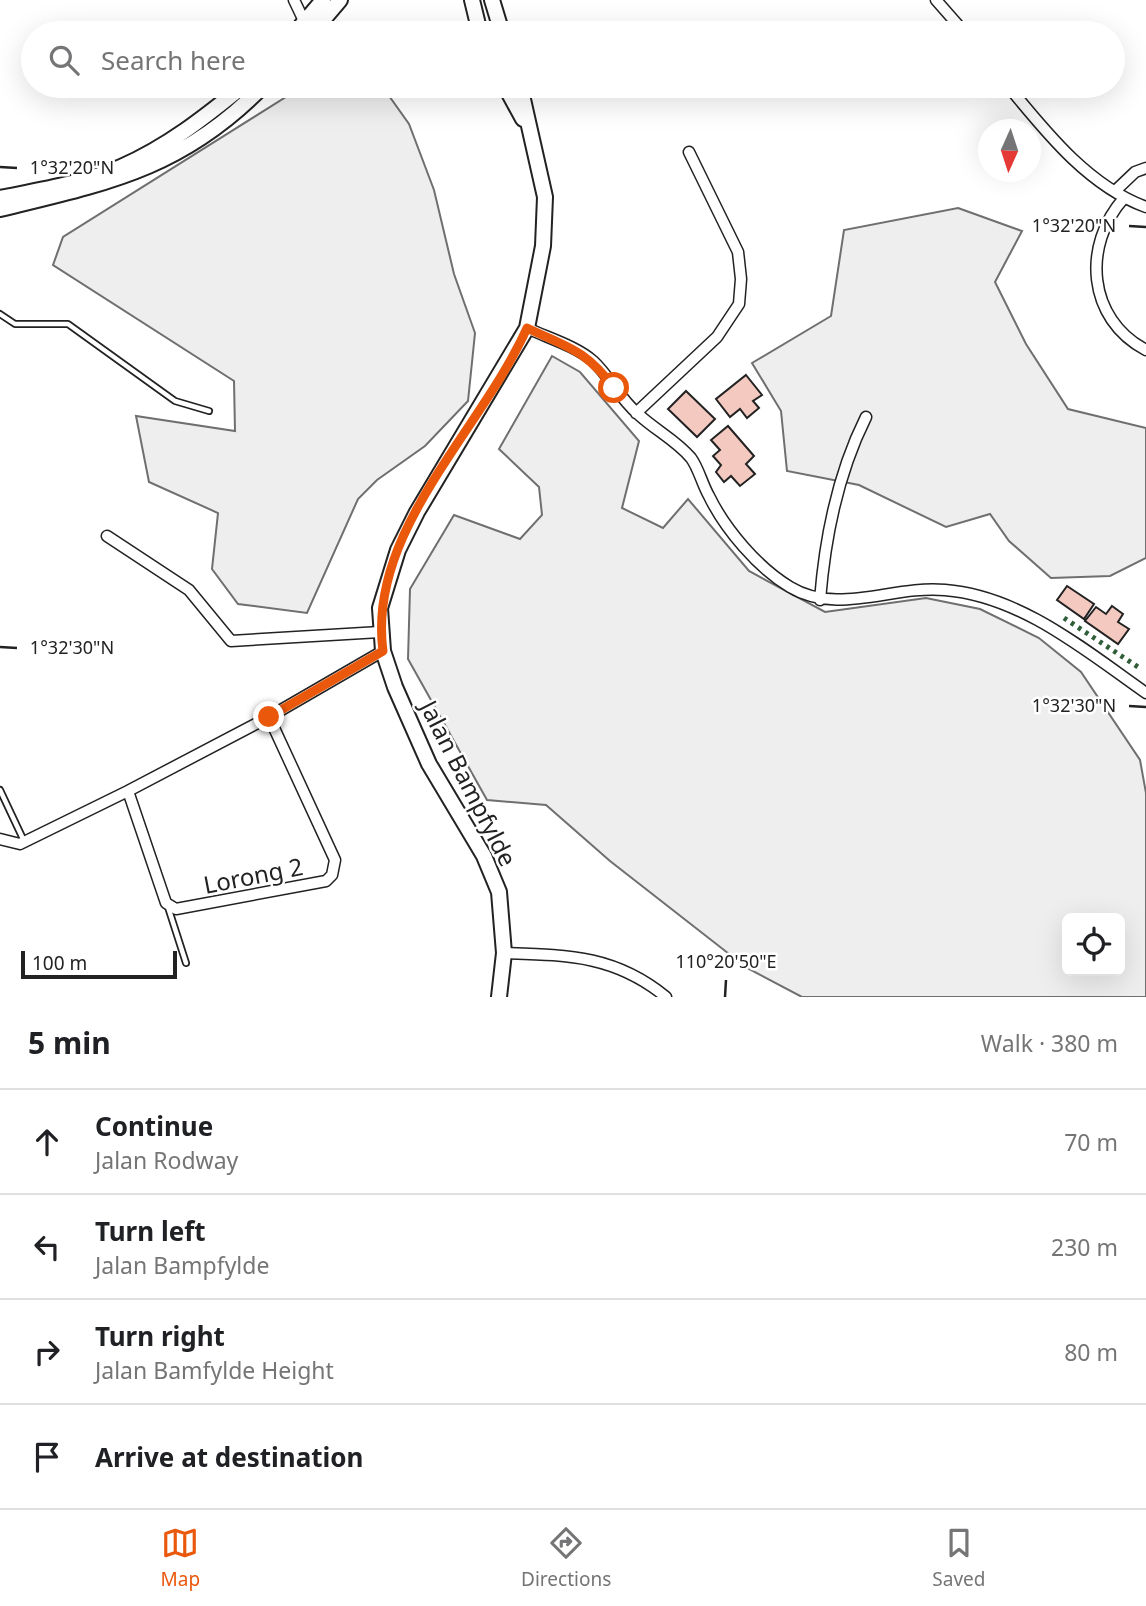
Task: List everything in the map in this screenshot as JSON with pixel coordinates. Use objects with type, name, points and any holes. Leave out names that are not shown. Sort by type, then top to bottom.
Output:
[{"type":"street","points":[[294,0],[301,21]]},
{"type":"street","points":[[310,21],[323,0]]},
{"type":"street","points":[[315,21],[340,0]]},
{"type":"street","points":[[472,0],[477,21]]},
{"type":"street","points":[[492,0],[498,21]]},
{"type":"street","points":[[936,0],[954,21]]},
{"type":"street","points":[[0,198],[84,179],[121,167],[188,130],[228,98]]},
{"type":"street","points":[[0,209],[113,182],[155,164],[195,143],[249,98]]},
{"type":"street","name":"Jalan Bampfylde","points":[[512,98],[529,130]]},
{"type":"street","name":"Jalan Bampfylde","points":[[499,997],[504,953],[499,892],[484,856],[429,764],[383,651],[380,608],[398,550],[442,467],[527,328],[543,246],[545,197],[523,98]]},
{"type":"street","points":[[1018,98],[1065,151],[1125,198],[1146,206]]},
{"type":"street","points":[[636,413],[717,337],[739,304],[741,279],[738,252],[689,152]]},
{"type":"street","points":[[1115,191],[1135,172],[1146,168]]},
{"type":"street","points":[[1125,198],[1104,225],[1098,257],[1098,285],[1101,305],[1111,323],[1146,350]]},
{"type":"street","points":[[527,328],[595,362],[636,413],[679,445],[693,460],[722,519],[759,561],[788,586],[820,600],[854,601],[884,593],[919,589],[975,595],[1001,603],[1050,627],[1146,693]]},
{"type":"street","points":[[820,600],[827,542],[841,480],[852,446],[866,416]]},
{"type":"street","points":[[107,536],[189,590],[231,641],[380,632]]},
{"type":"street","points":[[0,839],[13,844],[25,841],[128,791],[269,717],[383,651]]},
{"type":"street","name":"Lorong 2","points":[[171,906],[326,881],[332,875],[335,860],[269,717]]},
{"type":"street","points":[[128,791],[171,906]]},
{"type":"street","points":[[504,953],[562,955],[615,965],[636,975],[666,997]]},
{"type":"lane","points":[[0,314],[15,324],[68,324],[175,401],[209,411]]},
{"type":"lane","points":[[0,790],[25,841]]},
{"type":"lane","points":[[171,906],[186,964]]},
{"type":"shaded area","points":[[284,98],[391,98],[409,124],[434,190],[454,274],[475,333],[468,401],[425,446],[377,480],[358,499],[307,613],[238,604],[212,569],[218,513],[149,482],[136,416],[235,431],[234,381],[53,265],[63,237]]},
{"type":"shaded area","points":[[958,208],[1022,231],[995,282],[1026,344],[1068,409],[1146,428],[1146,558],[1110,576],[1051,578],[1009,541],[990,514],[946,527],[859,485],[787,471],[781,411],[752,363],[831,316],[844,230]]},
{"type":"shaded area","points":[[552,356],[580,372],[639,441],[622,508],[663,528],[688,499],[749,571],[825,612],[926,598],[980,609],[1039,638],[1081,672],[1140,760],[1146,793],[1146,997],[802,997],[747,968],[610,861],[546,805],[487,800],[408,659],[410,589],[454,515],[520,539],[542,515],[539,487],[499,449]]},
{"type":"building","points":[[746,375],[762,395],[753,401],[759,408],[747,418],[740,409],[730,417],[716,399]]},
{"type":"building","points":[[686,391],[715,419],[697,437],[668,409]]},
{"type":"building","points":[[728,426],[754,456],[746,464],[755,474],[740,486],[731,476],[724,482],[716,472],[721,465],[713,456],[720,450],[711,440]]},
{"type":"building","points":[[1067,586],[1094,604],[1084,619],[1057,600]]},
{"type":"building","points":[[1112,606],[1123,614],[1118,622],[1129,629],[1118,644],[1085,621],[1096,607],[1106,614]]},
{"type":"hedge","points":[[1064,618],[1141,669]]},
{"type":"route","points":[[269,717],[383,651],[380,608],[398,550],[442,467],[519,346],[527,328],[595,362],[614,388]]}]
